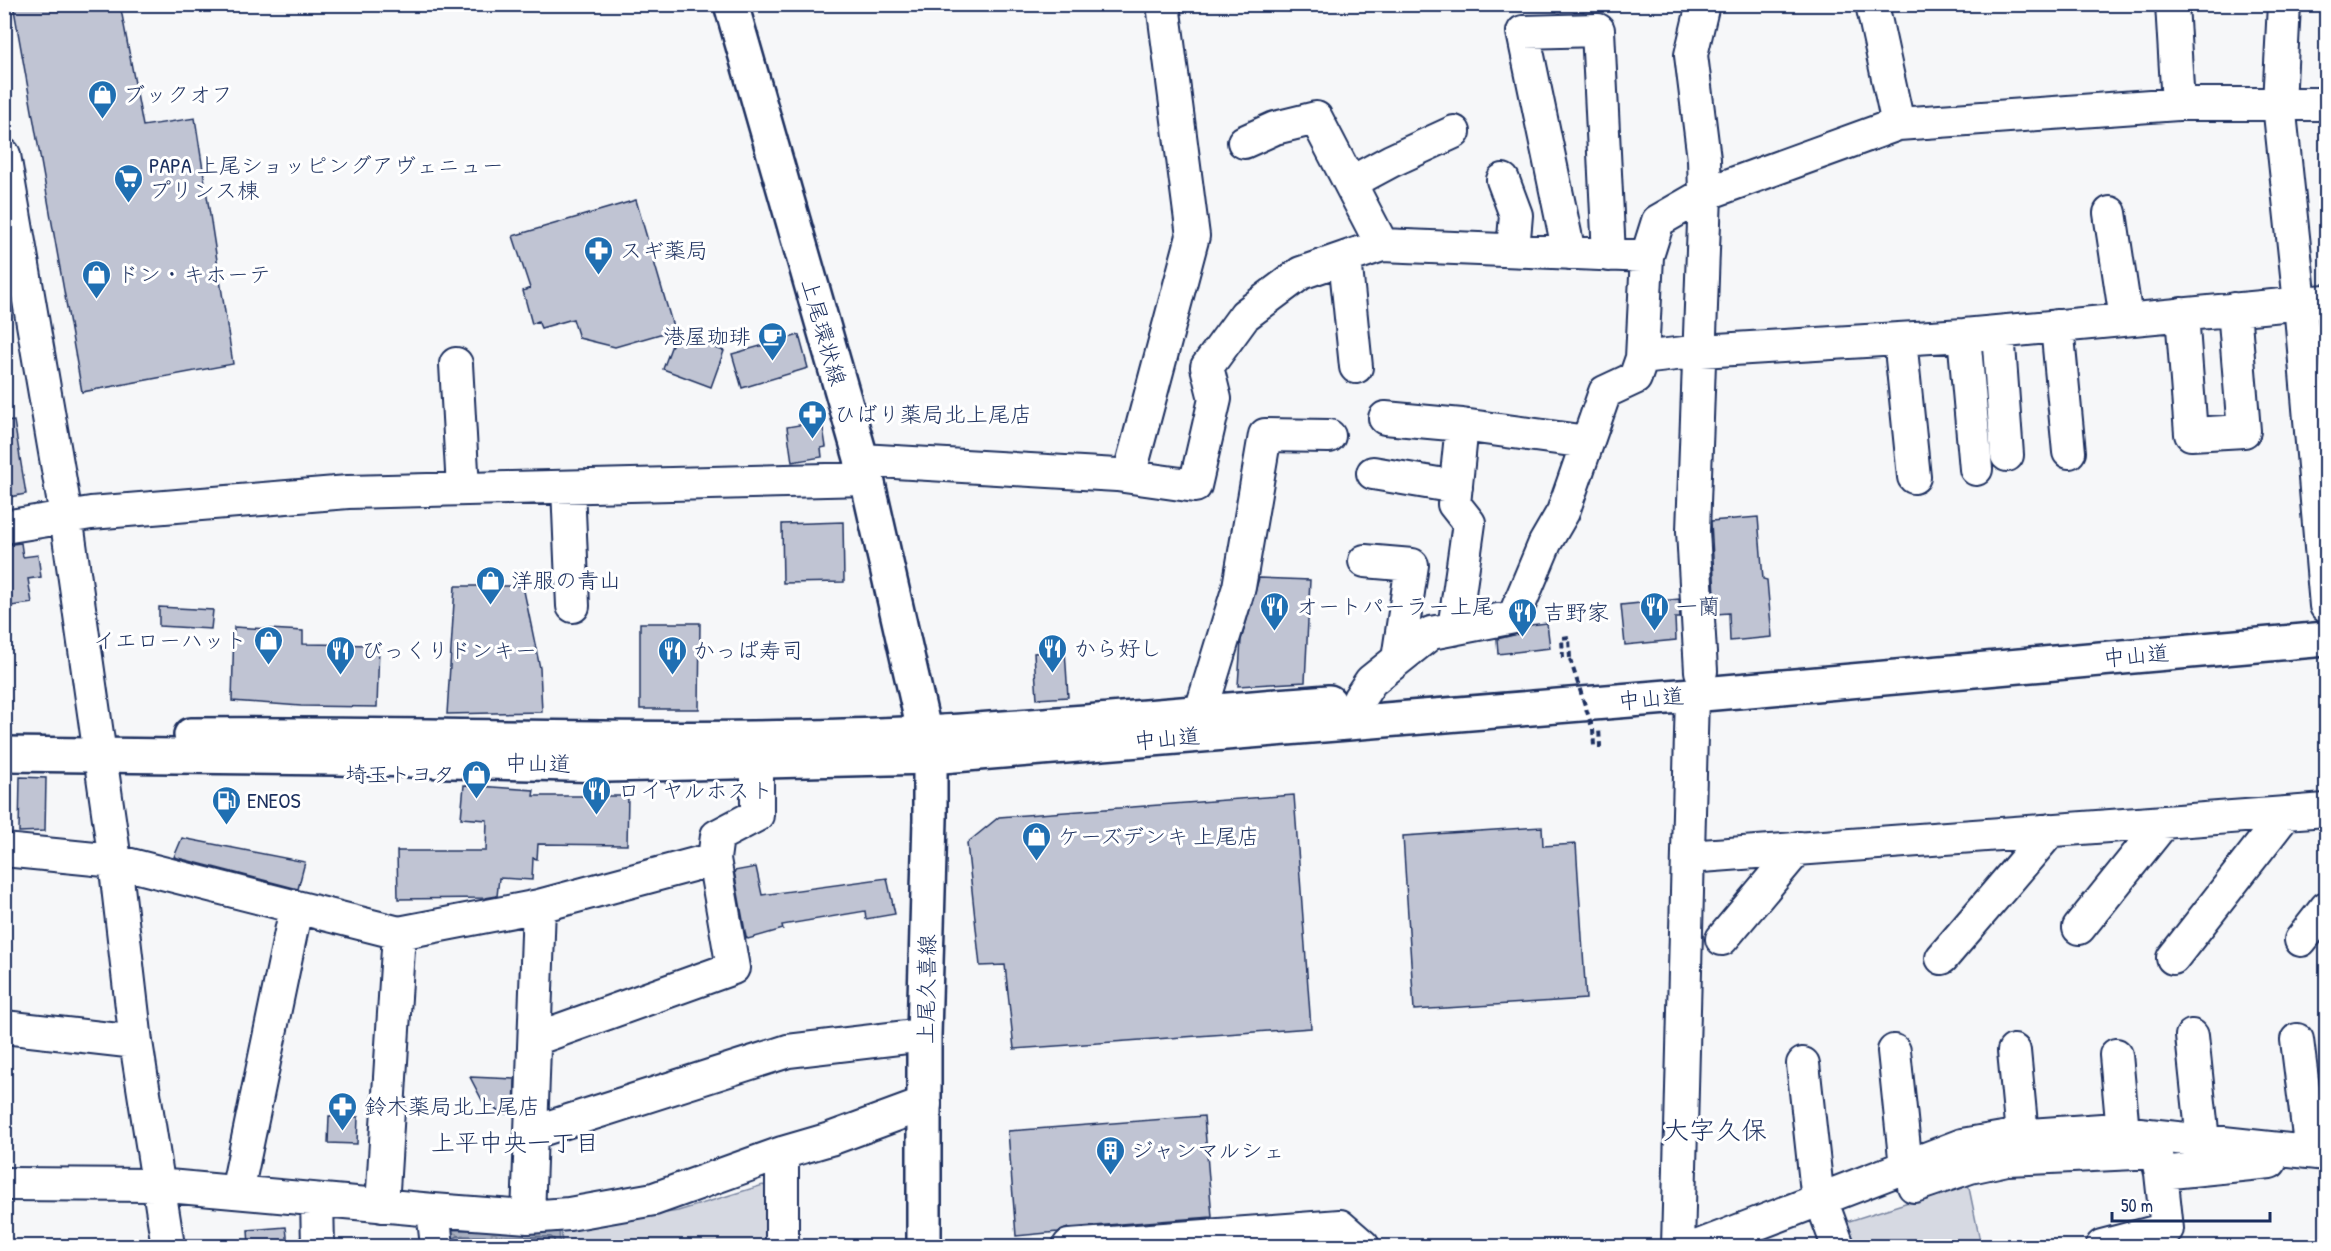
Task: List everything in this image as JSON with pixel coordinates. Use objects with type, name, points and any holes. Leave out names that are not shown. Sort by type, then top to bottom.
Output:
[{"type":"main road","name":"上尾環状線","points":[[731,4],[864,469],[927,745]]},
{"type":"main road","name":"中山道","points":[[4,754],[310,734],[927,745],[1201,711],[1359,699],[1697,683],[2326,616]]},
{"type":"main road","name":"中山道","points":[[4,733],[99,746],[337,758],[608,765],[758,762],[927,745],[1697,683],[2326,639]]},
{"type":"main road","name":"上尾久喜線","points":[[924,1246],[930,819],[927,745]]},
{"type":"street","points":[[1129,476],[1193,236],[1163,4]]},
{"type":"street","points":[[1678,1246],[1688,856],[1697,683],[1693,531],[1705,194],[1704,159],[1691,56],[1703,4]]},
{"type":"street","points":[[1872,4],[1898,124]]},
{"type":"street","points":[[2172,4],[2178,104]]},
{"type":"street","points":[[2284,4],[2279,104],[2313,302],[2326,606]]},
{"type":"street","points":[[1569,253],[1523,32],[1598,30],[1609,255]]},
{"type":"street","points":[[1359,699],[1371,681],[1431,633],[1514,617],[1545,543],[1563,512],[1605,392],[1635,378],[1642,358],[1647,256],[1658,221],[1705,194],[1898,124],[2178,104],[2326,104]]},
{"type":"street","points":[[1244,142],[1275,128],[1316,118],[1382,245]]},
{"type":"street","points":[[1350,183],[1454,132]]},
{"type":"street","points":[[4,155],[66,516],[115,861],[136,1042],[168,1246]]},
{"type":"street","points":[[1503,180],[1516,215],[1512,250]]},
{"type":"street","points":[[2110,213],[2126,320]]},
{"type":"street","points":[[4,527],[66,516],[348,492],[568,486],[864,469],[1129,476],[1195,486],[1215,399],[1207,367],[1245,315],[1301,273],[1382,245],[1647,256]]},
{"type":"street","points":[[1345,258],[1356,366]]},
{"type":"street","points":[[1642,358],[1701,351],[1964,335],[2313,302]]},
{"type":"street","points":[[2182,314],[2191,434],[2244,432],[2234,309]]},
{"type":"street","points":[[2057,326],[2069,453]]},
{"type":"street","points":[[1998,332],[2007,455]]},
{"type":"street","points":[[1964,335],[1976,468]]},
{"type":"street","points":[[1900,339],[1914,477]]},
{"type":"street","points":[[456,364],[463,489]]},
{"type":"street","points":[[1385,418],[1462,425],[1587,442]]},
{"type":"street","points":[[1454,628],[1469,523],[1454,504],[1462,425]]},
{"type":"street","points":[[1201,711],[1239,587],[1265,435],[1329,436]]},
{"type":"street","points":[[1373,473],[1456,487]]},
{"type":"street","points":[[568,486],[573,606]]},
{"type":"street","points":[[1365,561],[1412,566],[1398,659]]},
{"type":"street","points":[[535,1039],[733,968],[714,859],[717,836],[757,816],[758,762]]},
{"type":"street","points":[[1688,856],[2326,810]]},
{"type":"street","points":[[2174,958],[2286,813]]},
{"type":"street","points":[[2079,928],[2164,822]]},
{"type":"street","points":[[1942,958],[2051,830]]},
{"type":"street","points":[[1722,939],[1798,848]]},
{"type":"street","points":[[4,850],[115,861],[399,933],[539,906],[714,859]]},
{"type":"street","points":[[528,1217],[539,906]]},
{"type":"street","points":[[237,1192],[296,908]]},
{"type":"street","points":[[2301,940],[2326,909]]},
{"type":"street","points":[[382,1206],[399,933]]},
{"type":"street","points":[[4,1027],[136,1042]]},
{"type":"street","points":[[2192,1036],[2203,1141]]},
{"type":"street","points":[[2297,1040],[2321,1160]]},
{"type":"street","points":[[531,1133],[788,1051],[925,1075]]},
{"type":"street","points":[[1894,1051],[1906,1167]]},
{"type":"street","points":[[2014,1051],[2022,1135]]},
{"type":"street","points":[[2116,1055],[2123,1132]]},
{"type":"street","points":[[1803,1064],[1822,1209],[1838,1246]]},
{"type":"street","points":[[4,1184],[157,1185],[528,1217],[569,1214],[654,1199],[782,1153],[831,1139],[925,1075]]},
{"type":"street","points":[[1740,1246],[1822,1209],[1906,1167],[1962,1145],[2022,1135],[2102,1130],[2123,1132],[2162,1154],[2203,1141],[2321,1160]]},
{"type":"street","points":[[782,1153],[782,1246]]},
{"type":"street","points":[[2102,1246],[2168,1229],[2162,1154]]},
{"type":"street","points":[[1700,1246],[1822,1209],[1998,1161],[2162,1154],[2307,1166],[2321,1160]]},
{"type":"street","points":[[317,1200],[318,1246]]},
{"type":"street","points":[[433,1210],[436,1246]]},
{"type":"street","points":[[1069,1246],[1340,1226],[1363,1246]]},
{"type":"path","points":[[1563,658],[1562,638],[1569,637],[1569,659],[1592,727],[1594,746],[1600,746],[1599,725]]},
{"type":"shaded area","points":[[1968,1183],[1981,1246],[1848,1246],[1846,1222]]},
{"type":"shaded area","points":[[763,1185],[771,1191],[771,1246],[562,1246],[561,1230],[678,1211]]},
{"type":"water","points":[[454,1230],[559,1231],[560,1246],[443,1246],[442,1241]]},
{"type":"building","name":"PAPA 上尾ショッピングアヴェニュー プリンス棟","points":[[13,4],[120,4],[143,126],[195,118],[233,364],[82,392]]},
{"type":"building","points":[[636,200],[674,330],[615,347],[579,338],[573,319],[541,328],[538,321],[532,324],[523,291],[530,288],[513,236]]},
{"type":"building","points":[[676,334],[724,351],[711,387],[663,369]]},
{"type":"building","points":[[799,335],[808,368],[742,388],[732,354]]},
{"type":"building","points":[[14,421],[26,494],[4,498],[4,422]]},
{"type":"building","points":[[822,421],[826,447],[821,448],[822,457],[792,462],[787,427]]},
{"type":"building","points":[[1758,517],[1763,579],[1767,580],[1772,637],[1730,641],[1729,613],[1716,614],[1711,521]]},
{"type":"building","points":[[843,522],[844,582],[783,583],[782,524]]},
{"type":"building","points":[[21,543],[23,557],[38,555],[41,577],[28,579],[32,603],[4,607],[4,545]]},
{"type":"building","name":"オートパーラー上尾","points":[[1259,578],[1310,580],[1305,682],[1238,686],[1241,640]]},
{"type":"building","points":[[455,586],[523,586],[540,668],[542,712],[447,714]]},
{"type":"building","points":[[1679,599],[1680,618],[1675,618],[1676,640],[1625,645],[1621,605]]},
{"type":"building","points":[[159,607],[213,610],[211,629],[159,626]]},
{"type":"building","points":[[640,623],[700,623],[699,709],[640,709]]},
{"type":"building","points":[[1547,623],[1550,648],[1498,654],[1497,639],[1518,634],[1530,625]]},
{"type":"building","points":[[234,627],[303,631],[303,644],[379,645],[377,707],[301,706],[232,701]]},
{"type":"building","points":[[1065,650],[1068,697],[1037,699],[1034,653]]},
{"type":"building","points":[[20,777],[46,778],[45,831],[19,832]]},
{"type":"building","points":[[464,785],[534,790],[533,796],[628,796],[627,845],[538,844],[537,859],[533,858],[532,880],[499,878],[497,896],[398,899],[397,851],[486,851],[487,820],[461,818]]},
{"type":"building","points":[[1294,795],[1311,1028],[1014,1049],[1005,965],[980,966],[967,843],[999,817]]},
{"type":"building","points":[[1542,827],[1543,846],[1576,844],[1586,999],[1414,1010],[1403,836]]},
{"type":"building","points":[[182,838],[305,862],[298,889],[174,857]]},
{"type":"building","points":[[756,867],[762,895],[887,878],[895,914],[866,919],[865,911],[782,925],[783,929],[748,939],[734,871]]},
{"type":"building","points":[[470,1077],[515,1079],[514,1115],[501,1113],[483,1102]]},
{"type":"building","points":[[329,1116],[358,1117],[357,1144],[328,1143]]},
{"type":"building","name":"ジャンマルシェ","points":[[1204,1116],[1212,1217],[1068,1228],[1058,1232],[1016,1236],[1008,1131]]},
{"type":"building","points":[[286,1227],[288,1246],[249,1246],[248,1230]]},
{"type":"place","name":"ブックオフ","points":[[102,120]]},
{"type":"place","name":"PAPA 上尾ショッピングアヴェニュー プリンス棟","points":[[128,204]]},
{"type":"place","name":"スギ薬局","points":[[599,276]]},
{"type":"place","name":"ドン・キホーテ","points":[[96,300]]},
{"type":"place","name":"港屋珈琲","points":[[772,362]]},
{"type":"place","name":"ひばり薬局北上尾店","points":[[813,440]]},
{"type":"place","name":"洋服の青山","points":[[490,606]]},
{"type":"place","name":"オートパーラー上尾","points":[[1275,632]]},
{"type":"place","name":"一蘭","points":[[1655,632]]},
{"type":"place","name":"吉野家","points":[[1522,638]]},
{"type":"place","name":"イエローハット","points":[[268,666]]},
{"type":"place","name":"から好し","points":[[1053,674]]},
{"type":"place","name":"びっくりドンキー","points":[[340,676]]},
{"type":"place","name":"かっぱ寿司","points":[[672,676]]},
{"type":"place","name":"埼玉トヨタ","points":[[476,800]]},
{"type":"place","name":"ロイヤルホスト","points":[[597,816]]},
{"type":"place","name":"ENEOS","points":[[226,826]]},
{"type":"place","name":"ケーズデンキ 上尾店","points":[[1037,862]]},
{"type":"place","name":"鈴木薬局北上尾店","points":[[343,1132]]},
{"type":"place","name":"ジャンマルシェ","points":[[1110,1176]]},
{"type":"district","name":"大字久保","points":[[1715,1129]]},
{"type":"district","name":"上平中央一丁目","points":[[515,1142]]}]
